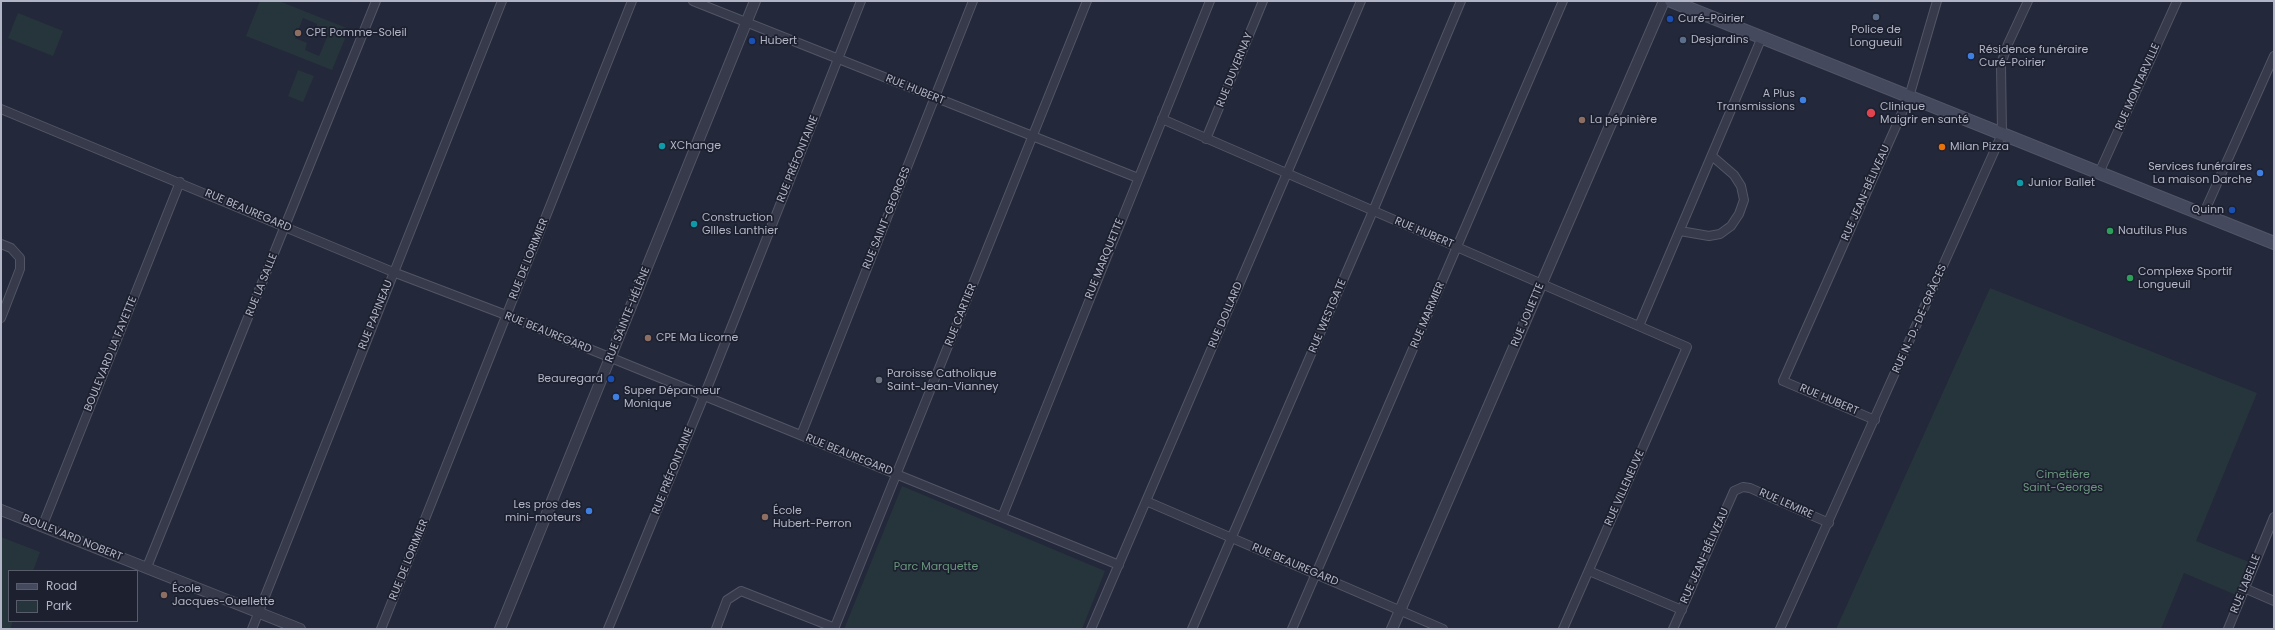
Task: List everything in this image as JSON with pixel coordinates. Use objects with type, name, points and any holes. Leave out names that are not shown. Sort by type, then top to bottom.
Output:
[{"type":"main road","points":[[1671,1],[2274,243]]},
{"type":"street","name":"RUE LA SALLE","points":[[147,568],[376,1]]},
{"type":"street","name":"RUE PAPINEAU","points":[[252,629],[502,1]]},
{"type":"street","name":"RUE DE LORIMIER","points":[[381,629],[632,1]]},
{"type":"street","name":"RUE HUBERT","points":[[693,1],[746,24],[1138,178]]},
{"type":"street","name":"RUE SAINTE-HÉLÈNE","points":[[500,629],[755,1]]},
{"type":"street","name":"RUE PRÉFONTAINE","points":[[608,629],[704,396],[861,1]]},
{"type":"street","name":"RUE SAINT-GEORGES","points":[[801,435],[973,1]]},
{"type":"street","name":"RUE CARTIER","points":[[835,629],[1086,1]]},
{"type":"street","name":"RUE MARQUETTE","points":[[1002,517],[1210,1]]},
{"type":"street","name":"RUE DUVERNAY","points":[[1206,139],[1263,1]]},
{"type":"street","name":"RUE DOLLARD","points":[[1091,629],[1361,1]]},
{"type":"street","name":"RUE WESTGATE","points":[[1192,629],[1373,211],[1461,1]]},
{"type":"street","name":"RUE MARMIER","points":[[1292,629],[1458,248],[1563,1]]},
{"type":"street","name":"RUE JOLIETTE","points":[[1392,629],[1664,1]]},
{"type":"street","name":"RUE JEAN-BÉLIVEAU","points":[[1783,381],[1909,97],[1936,1]]},
{"type":"street","name":"RUE N.-D.-DE-GRÂCES","points":[[1780,629],[1829,523],[2002,134],[2001,64],[2008,44],[2028,1]]},
{"type":"street","name":"RUE MONTARVILLE","points":[[2099,173],[2177,1]]},
{"type":"street","points":[[1639,326],[1762,38]]},
{"type":"street","points":[[2202,215],[2274,56]]},
{"type":"street","name":"RUE BEAUREGARD","points":[[1,109],[180,182],[393,272],[506,315],[1119,564]]},
{"type":"street","name":"RUE HUBERT","points":[[1162,119],[1687,347]]},
{"type":"street","points":[[1680,231],[1709,236],[1720,234],[1732,226],[1744,200],[1741,186],[1734,175],[1712,156]]},
{"type":"street","name":"BOULEVARD LA FAYETTE","points":[[42,527],[180,182]]},
{"type":"street","points":[[1,244],[11,248],[20,258],[20,269],[1,318]]},
{"type":"street","name":"RUE VILLENEUVE","points":[[1563,629],[1687,347]]},
{"type":"street","name":"RUE HUBERT","points":[[1783,381],[1875,420]]},
{"type":"street","name":"RUE JEAN-BÉLIVEAU","points":[[1673,629],[1734,491],[1743,487]]},
{"type":"street","name":"RUE LEMIRE","points":[[1743,487],[1750,488],[1829,523]]},
{"type":"street","name":"RUE BEAUREGARD","points":[[1146,501],[1443,629]]},
{"type":"street","name":"BOULEVARD NOBERT","points":[[1,510],[300,629]]},
{"type":"street","name":"RUE LABELLE","points":[[2228,629],[2274,517]]},
{"type":"street","points":[[1589,571],[1682,610]]},
{"type":"street","points":[[2244,588],[2274,600]]},
{"type":"street","points":[[716,629],[727,600],[741,591],[835,629]]},
{"type":"green space","name":"CPE Pomme-Soleil","points":[[260,1],[279,1],[349,29],[332,70],[246,36]],"holes":[[[303,18],[317,24],[317,31],[320,26],[324,28],[322,33],[328,35],[319,56],[305,50],[307,43],[295,38]]]},
{"type":"green space","points":[[18,13],[63,31],[53,56],[8,38]]},
{"type":"green space","points":[[298,70],[314,76],[303,102],[288,96]]},
{"type":"green space","name":"Cimetière Saint-Georges","points":[[1990,288],[2257,393],[2196,541],[2254,564],[2241,597],[2184,573],[2161,629],[1836,629]]},
{"type":"green space","name":"Parc Marquette","points":[[902,486],[1105,571],[1082,629],[844,629]]},
{"type":"green space","points":[[1,537],[40,552],[33,570],[8,570],[8,622],[13,622],[10,629],[1,629]]},
{"type":"place","name":"Police de Longueuil","points":[[1876,17]]},
{"type":"place","name":"Curé-Poirier","points":[[1670,19]]},
{"type":"place","name":"CPE Pomme-Soleil","points":[[298,33]]},
{"type":"place","name":"Desjardins","points":[[1683,40]]},
{"type":"place","name":"Hubert","points":[[752,41]]},
{"type":"place","name":"Résidence funéraire Curé-Poirier","points":[[1971,56]]},
{"type":"place","name":"A Plus Transmissions","points":[[1803,100]]},
{"type":"place","name":"Clinique Maigrir en santé","points":[[1871,113]]},
{"type":"place","name":"La pépinière","points":[[1582,120]]},
{"type":"place","name":"XChange","points":[[662,146]]},
{"type":"place","name":"Milan Pizza","points":[[1942,147]]},
{"type":"place","name":"Services funéraires La maison Darche","points":[[2260,173]]},
{"type":"place","name":"Junior Ballet","points":[[2020,183]]},
{"type":"place","name":"Quinn","points":[[2232,210]]},
{"type":"place","name":"Construction GIlles Lanthier","points":[[694,224]]},
{"type":"place","name":"Nautilus Plus","points":[[2110,231]]},
{"type":"place","name":"Complexe Sportif Longueuil","points":[[2130,278]]},
{"type":"place","name":"CPE Ma Licorne","points":[[648,338]]},
{"type":"place","name":"Beauregard","points":[[611,379]]},
{"type":"place","name":"Paroisse Catholique Saint-Jean-Vianney","points":[[879,380]]},
{"type":"place","name":"Super Dépanneur Monique","points":[[616,397]]},
{"type":"place","name":"Les pros des mini-moteurs","points":[[589,511]]},
{"type":"place","name":"École Hubert-Perron","points":[[765,517]]},
{"type":"place","name":"École Jacques-Ouellette","points":[[164,595]]}]
